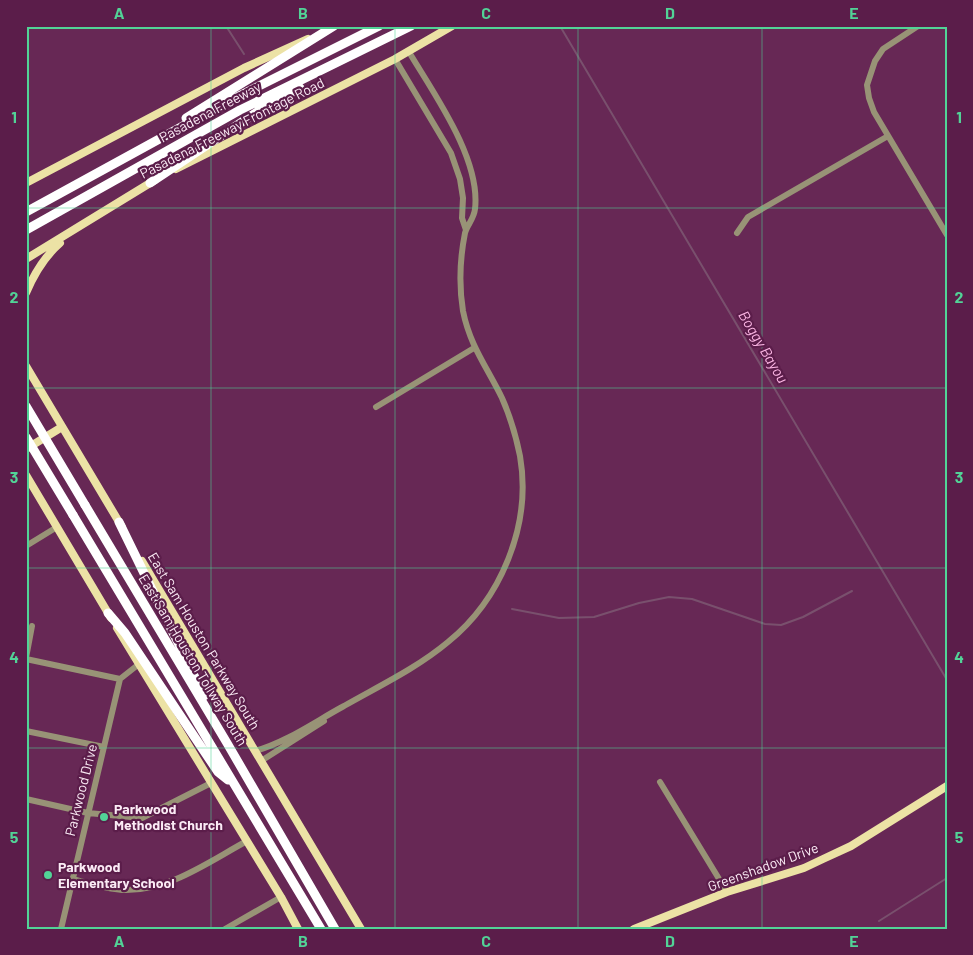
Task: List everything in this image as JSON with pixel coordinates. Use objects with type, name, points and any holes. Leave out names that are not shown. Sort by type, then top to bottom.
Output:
[{"type":"highway","points":[[88,177],[334,26]]},
{"type":"highway","name":"Pasadena Freeway","points":[[26,212],[225,103],[379,26]]},
{"type":"highway","name":"Pasadena Freeway","points":[[26,230],[240,110],[411,26]]},
{"type":"highway","points":[[150,183],[263,108],[304,86],[325,69]]},
{"type":"highway","name":"East Sam Houston Tollway South","points":[[26,406],[227,743],[335,929]]},
{"type":"highway","name":"East Sam Houston Tollway South","points":[[26,436],[232,784],[321,929]]},
{"type":"highway","points":[[119,522],[227,743]]},
{"type":"highway","points":[[108,613],[125,633],[218,772],[232,784]]},
{"type":"main road","points":[[26,183],[244,68],[334,26]]},
{"type":"main road","name":"Pasadena Freeway Frontage Road","points":[[26,258],[150,183],[409,52],[452,26]]},
{"type":"main road","points":[[26,292],[31,280],[50,251],[76,229]]},
{"type":"main road","name":"East Sam Houston Parkway South","points":[[26,366],[361,929]]},
{"type":"main road","points":[[26,449],[62,427]]},
{"type":"main road","points":[[26,476],[281,897],[298,929]]},
{"type":"main road","name":"Greenshadow Drive","points":[[634,929],[727,892],[804,868],[851,846],[947,786]]},
{"type":"street","points":[[918,26],[883,49],[875,61],[867,84],[874,112],[947,235]]},
{"type":"street","points":[[261,761],[431,655],[459,632],[487,599],[501,576],[518,529],[522,476],[520,456],[512,424],[504,404],[474,348],[464,312],[461,264],[466,230],[474,215],[473,177],[462,144],[409,52]]},
{"type":"street","points":[[395,59],[450,149],[460,179],[462,218],[466,230]]},
{"type":"street","points":[[737,233],[748,217],[888,136]]},
{"type":"street","points":[[450,149],[462,144]]},
{"type":"street","points":[[376,407],[474,348]]},
{"type":"street","points":[[26,546],[57,527]]},
{"type":"street","points":[[32,626],[26,658],[120,679],[139,664]]},
{"type":"street","name":"Parkwood Drive","points":[[60,929],[120,679]]},
{"type":"street","points":[[255,751],[282,740],[361,697]]},
{"type":"street","points":[[26,731],[104,747]]},
{"type":"street","points":[[660,782],[727,892]]},
{"type":"street","points":[[26,799],[88,813],[142,818],[211,783]]},
{"type":"street","points":[[72,879],[121,890],[146,889],[173,882],[247,841]]},
{"type":"street","points":[[225,929],[281,897]]},
{"type":"waterway","name":"Boggy Bayou","points":[[226,26],[244,54]]},
{"type":"waterway","name":"Boggy Bayou","points":[[560,26],[947,680]]},
{"type":"waterway","points":[[512,609],[559,618],[594,617],[639,603],[669,597],[692,599],[765,624],[781,625],[803,617],[852,591]]},
{"type":"waterway","points":[[879,921],[947,878]]},
{"type":"place","name":"Parkwood Methodist Church","points":[[104,817]]},
{"type":"place","name":"Parkwood Elementary School","points":[[48,875]]}]
